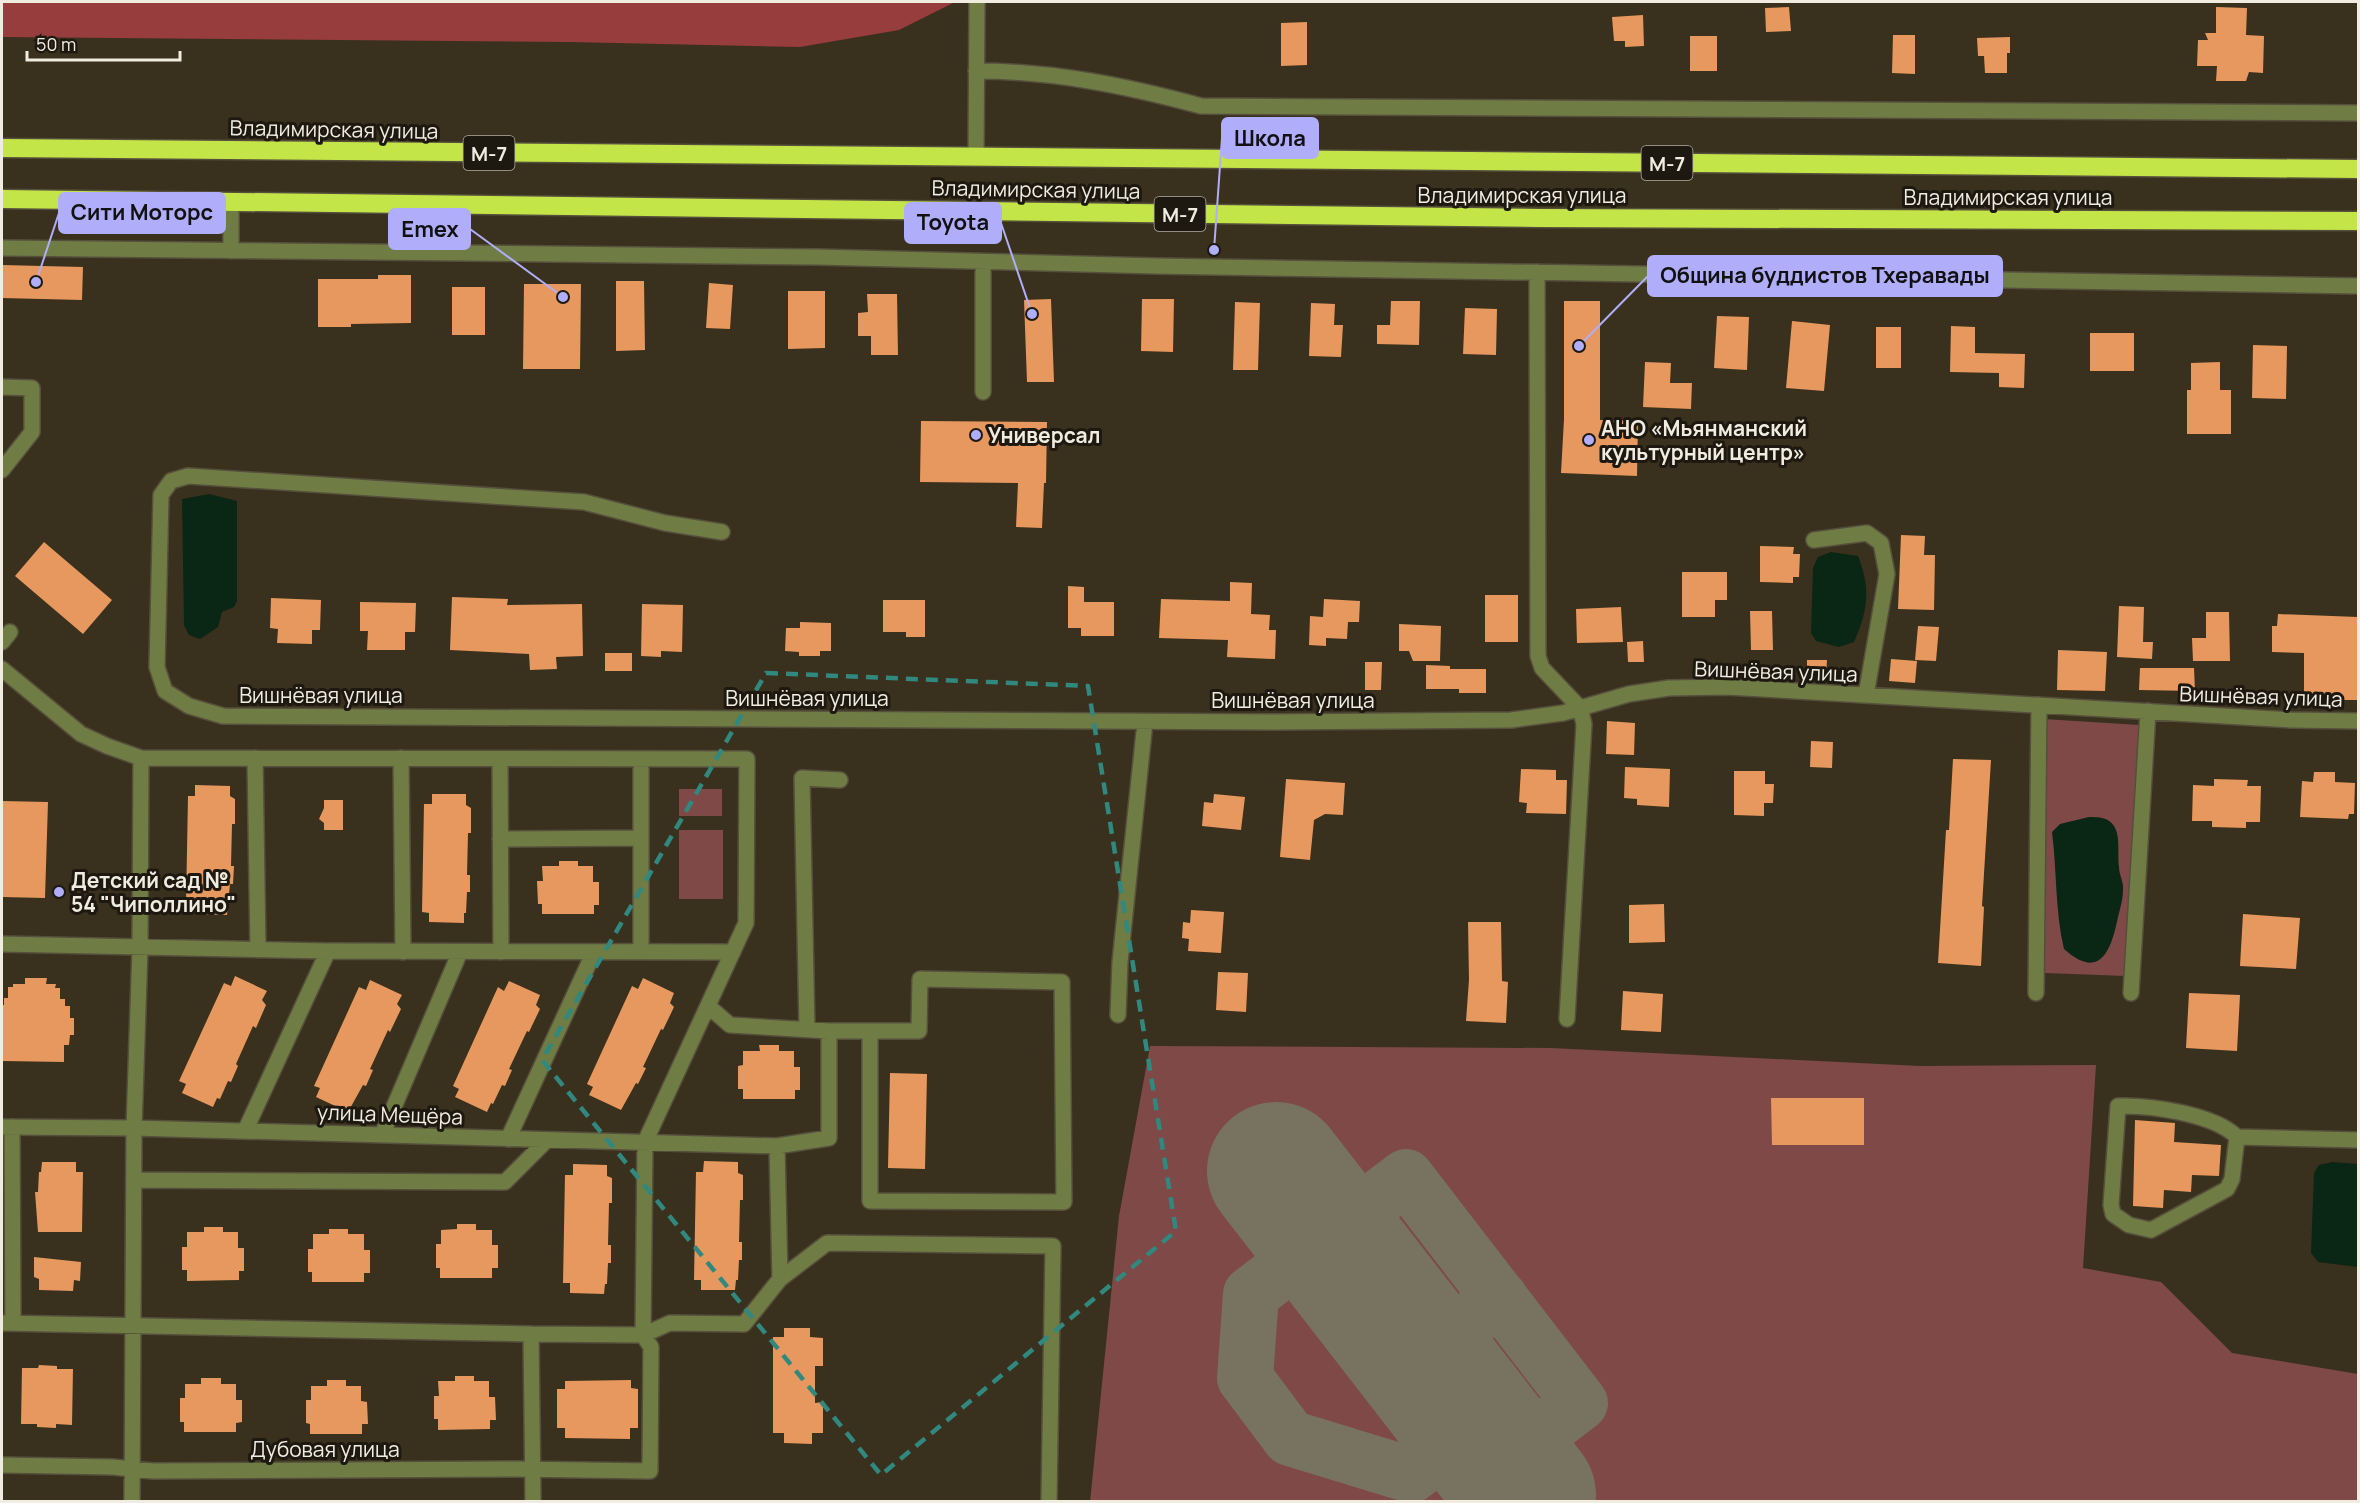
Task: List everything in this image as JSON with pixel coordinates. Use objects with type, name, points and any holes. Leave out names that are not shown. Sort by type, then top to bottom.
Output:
[{"type":"highway","name":"Владимирская улица","points":[[2,148],[2358,169]]},
{"type":"highway","name":"Владимирская улица","points":[[2,200],[1540,218],[2358,221]]},
{"type":"street","points":[[976,157],[977,2]]},
{"type":"street","points":[[976,70],[1020,71],[1070,77],[1133,88],[1201,106],[2358,113]]},
{"type":"street","points":[[231,202],[231,251]]},
{"type":"street","points":[[2,248],[818,257],[983,262],[2358,286]]},
{"type":"street","points":[[982,392],[983,262]]},
{"type":"street","points":[[1537,272],[1538,656],[1542,668],[1580,708],[1584,724],[1568,1019]]},
{"type":"street","points":[[2,387],[32,387],[32,432],[2,470]]},
{"type":"street","name":"Вишнёвая улица","points":[[722,532],[664,523],[584,502],[188,476],[171,481],[161,495],[157,667],[165,691],[189,706],[223,716],[1145,722],[1511,720],[1563,713],[1629,694],[1669,688],[1727,687],[2291,720],[2358,721]]},
{"type":"street","points":[[1814,540],[1867,533],[1881,543],[1887,574],[1866,695]]},
{"type":"street","points":[[2,669],[81,734],[106,746],[141,758],[747,759],[746,923],[645,1142],[643,1335]]},
{"type":"street","points":[[2036,993],[2039,705]]},
{"type":"street","points":[[2131,993],[2148,711]]},
{"type":"street","points":[[1118,1015],[1120,962],[1145,722]]},
{"type":"street","points":[[132,1502],[134,1470],[134,1128],[140,948],[141,758]]},
{"type":"street","points":[[255,758],[258,950]]},
{"type":"street","points":[[401,758],[404,952]]},
{"type":"street","points":[[500,759],[501,952]]},
{"type":"street","points":[[641,759],[641,952]]},
{"type":"street","points":[[807,1030],[802,778],[840,780]]},
{"type":"street","points":[[500,839],[641,838]]},
{"type":"street","points":[[2,944],[404,952],[733,952]]},
{"type":"street","points":[[245,1131],[328,951]]},
{"type":"street","points":[[382,1135],[460,952]]},
{"type":"street","points":[[508,1138],[594,952]]},
{"type":"street","points":[[708,1006],[730,1026],[829,1031],[870,1031],[919,1031],[920,979],[1062,982],[1064,1202],[870,1201],[870,1031]]},
{"type":"street","name":"улица Мещёра","points":[[7,1127],[134,1128],[777,1146],[829,1138],[829,1031]]},
{"type":"street","points":[[2237,1137],[2232,1179],[2227,1189],[2151,1230],[2129,1226],[2112,1214],[2118,1106],[2173,1110],[2228,1129],[2237,1137],[2358,1140]]},
{"type":"street","points":[[7,1127],[7,1323],[643,1335],[669,1323],[744,1324],[780,1279],[827,1243],[1053,1246],[1049,1502]]},
{"type":"street","points":[[134,1180],[505,1182],[547,1140]]},
{"type":"street","points":[[777,1146],[780,1279]]},
{"type":"street","points":[[531,1334],[533,1502]]},
{"type":"street","name":"Дубовая улица","points":[[2,1466],[134,1470],[650,1471],[651,1347],[643,1335]]},
{"type":"highlighted area","points":[[766,673],[1088,686],[1176,1231],[881,1475],[542,1060]]},
{"type":"shaded area","points":[[2,2],[955,2],[899,30],[800,47],[570,42],[2,37]]},
{"type":"shaded area","points":[[209,494],[237,501],[237,601],[234,607],[222,612],[218,627],[200,639],[189,635],[184,625],[182,499]]},
{"type":"shaded area","points":[[1831,552],[1858,556],[1866,589],[1865,609],[1854,642],[1839,647],[1816,641],[1811,633],[1813,568],[1818,557]]},
{"type":"shaded area","points":[[2044,719],[2139,725],[2126,976],[2045,973]]},
{"type":"shaded area","points":[[679,789],[722,789],[722,816],[679,816]]},
{"type":"shaded area","points":[[2089,817],[2106,819],[2116,830],[2119,870],[2123,887],[2112,941],[2102,958],[2095,962],[2076,958],[2064,949],[2059,920],[2052,832],[2060,824]]},
{"type":"shaded area","points":[[679,830],[723,830],[723,899],[679,899]]},
{"type":"shaded area","points":[[1150,1046],[1551,1048],[1920,1066],[2096,1065],[2083,1268],[2161,1282],[2232,1353],[2358,1374],[2358,1501],[1090,1502],[1119,1216]]},
{"type":"shaded area","points":[[2332,1162],[2358,1164],[2358,1267],[2318,1262],[2311,1253],[2314,1173],[2319,1165]]},
{"type":"building","points":[[1789,7],[1791,31],[1766,32],[1765,8]]},
{"type":"building","points":[[2216,7],[2247,8],[2246,35],[2264,36],[2263,73],[2249,72],[2246,81],[2216,81],[2217,66],[2197,66],[2198,40],[2208,40],[2205,33],[2216,33]]},
{"type":"building","points":[[1643,15],[1644,46],[1625,47],[1625,41],[1614,41],[1612,17]]},
{"type":"building","points":[[1307,22],[1307,65],[1281,66],[1281,23]]},
{"type":"building","points":[[1893,35],[1915,35],[1915,74],[1892,73]]},
{"type":"building","points":[[1690,36],[1717,36],[1717,71],[1690,71]]},
{"type":"building","points":[[2010,37],[2007,73],[1985,73],[1984,56],[1978,56],[1977,38]]},
{"type":"building","points":[[2,265],[83,267],[82,300],[2,298]]},
{"type":"building","points":[[378,275],[411,275],[411,323],[318,327],[318,279],[378,279]]},
{"type":"building","points":[[616,281],[644,281],[645,350],[616,351]]},
{"type":"building","points":[[709,283],[733,285],[730,329],[706,328]]},
{"type":"building","points":[[524,284],[581,284],[580,369],[523,369]]},
{"type":"building","points":[[452,287],[485,287],[485,335],[452,335]]},
{"type":"building","points":[[788,291],[825,291],[825,348],[788,349]]},
{"type":"building","points":[[867,294],[897,294],[898,355],[871,355],[871,336],[858,336],[858,313],[868,312]]},
{"type":"building","points":[[1051,299],[1054,382],[1027,382],[1024,300]]},
{"type":"building","points":[[1142,299],[1174,299],[1173,352],[1141,351]]},
{"type":"building","points":[[1391,301],[1420,301],[1419,345],[1377,344],[1377,325],[1390,325]]},
{"type":"building","points":[[1564,301],[1600,301],[1600,420],[1638,421],[1637,476],[1561,473],[1564,419]]},
{"type":"building","points":[[1235,302],[1260,303],[1258,370],[1233,370]]},
{"type":"building","points":[[1311,303],[1335,304],[1334,325],[1343,325],[1341,357],[1309,356]]},
{"type":"building","points":[[1465,308],[1497,309],[1496,355],[1463,354]]},
{"type":"building","points":[[1717,316],[1749,317],[1747,370],[1714,368]]},
{"type":"building","points":[[1792,321],[1830,325],[1824,391],[1786,388]]},
{"type":"building","points":[[1951,326],[1975,327],[1975,353],[2025,354],[2024,388],[1999,387],[1999,373],[1950,372]]},
{"type":"building","points":[[1876,327],[1901,327],[1901,368],[1876,368]]},
{"type":"building","points":[[2090,333],[2134,333],[2134,371],[2090,371]]},
{"type":"building","points":[[2253,345],[2287,346],[2286,399],[2252,398]]},
{"type":"building","points":[[1645,362],[1671,363],[1670,383],[1692,383],[1691,409],[1643,407]]},
{"type":"building","points":[[2220,362],[2220,390],[2231,390],[2231,434],[2187,434],[2187,390],[2191,390],[2191,363]]},
{"type":"building","points":[[921,421],[1047,422],[1046,483],[1044,483],[1042,528],[1016,527],[1018,483],[920,482]]},
{"type":"building","points":[[1901,535],[1925,536],[1924,555],[1935,555],[1934,610],[1898,609]]},
{"type":"building","points":[[44,542],[112,600],[83,634],[15,576]]},
{"type":"building","points":[[1760,546],[1794,547],[1793,554],[1800,554],[1799,577],[1793,577],[1793,583],[1760,582]]},
{"type":"building","points":[[1682,572],[1727,572],[1727,600],[1715,600],[1715,617],[1682,617]]},
{"type":"building","points":[[1230,582],[1252,583],[1251,614],[1270,615],[1269,630],[1276,630],[1275,659],[1227,657],[1228,640],[1159,638],[1161,599],[1230,601]]},
{"type":"building","points":[[1068,586],[1084,587],[1084,602],[1114,602],[1114,636],[1081,636],[1081,628],[1068,628]]},
{"type":"building","points":[[1485,595],[1518,595],[1518,642],[1485,642]]},
{"type":"building","points":[[452,597],[508,599],[507,605],[582,604],[583,656],[556,657],[557,669],[530,670],[529,654],[450,650]]},
{"type":"building","points":[[271,598],[321,600],[320,630],[312,630],[312,644],[277,643],[278,629],[270,628]]},
{"type":"building","points":[[1324,599],[1360,601],[1359,622],[1348,622],[1347,639],[1326,638],[1326,646],[1309,645],[1310,616],[1323,617]]},
{"type":"building","points":[[883,600],[925,600],[925,637],[906,637],[906,632],[883,632]]},
{"type":"building","points":[[360,602],[416,603],[415,632],[405,632],[405,650],[367,650],[368,631],[360,631]]},
{"type":"building","points":[[642,604],[683,605],[682,652],[661,651],[661,657],[641,656]]},
{"type":"building","points":[[2119,606],[2144,607],[2143,642],[2153,642],[2152,659],[2117,657]]},
{"type":"building","points":[[1621,607],[1623,642],[1577,643],[1576,609]]},
{"type":"building","points":[[1750,611],[1772,611],[1773,650],[1751,650]]},
{"type":"building","points":[[2206,612],[2229,612],[2230,661],[2193,661],[2192,638],[2206,638]]},
{"type":"building","points":[[2278,614],[2358,617],[2358,700],[2304,700],[2304,653],[2272,652],[2272,626],[2277,626]]},
{"type":"building","points":[[800,622],[831,623],[831,651],[820,651],[820,656],[799,656],[799,652],[785,651],[786,628],[800,628]]},
{"type":"building","points":[[1399,624],[1441,626],[1440,661],[1413,661],[1409,651],[1399,651]]},
{"type":"building","points":[[1918,626],[1939,627],[1936,661],[1915,660]]},
{"type":"building","points":[[1643,641],[1644,662],[1628,662],[1627,642]]},
{"type":"building","points":[[2058,650],[2107,652],[2105,691],[2057,690]]},
{"type":"building","points":[[605,653],[632,653],[632,671],[605,671]]},
{"type":"building","points":[[1891,659],[1917,661],[1915,683],[1889,681]]},
{"type":"building","points":[[1807,660],[1827,660],[1826,678],[1807,677]]},
{"type":"building","points":[[1365,662],[1382,662],[1381,690],[1365,690]]},
{"type":"building","points":[[1426,665],[1450,666],[1450,669],[1486,669],[1486,693],[1459,693],[1459,689],[1426,689]]},
{"type":"building","points":[[2140,668],[2194,668],[2195,691],[2139,690]]},
{"type":"building","points":[[1607,721],[1635,723],[1634,755],[1606,754]]},
{"type":"building","points":[[1811,741],[1833,742],[1832,768],[1810,767]]},
{"type":"building","points":[[1953,759],[1991,760],[1982,906],[1984,907],[1981,966],[1938,963]]},
{"type":"building","points":[[1625,767],[1670,769],[1669,807],[1637,805],[1637,799],[1624,798]]},
{"type":"building","points":[[1521,769],[1556,770],[1556,780],[1567,780],[1566,814],[1526,813],[1527,803],[1519,802]]},
{"type":"building","points":[[1734,771],[1765,771],[1765,784],[1774,784],[1773,803],[1764,803],[1764,816],[1734,815]]},
{"type":"building","points":[[2314,772],[2335,772],[2335,782],[2355,783],[2354,814],[2349,814],[2348,819],[2300,817],[2302,781],[2313,782]]},
{"type":"building","points":[[1286,779],[1345,783],[1343,815],[1325,814],[1314,820],[1310,860],[1280,857]]},
{"type":"building","points":[[2214,779],[2248,780],[2247,786],[2261,786],[2260,822],[2246,822],[2246,828],[2212,827],[2212,821],[2192,821],[2193,785],[2214,786]]},
{"type":"building","points":[[195,785],[230,786],[230,796],[235,799],[231,866],[234,866],[233,884],[230,884],[227,915],[193,914],[193,904],[186,904],[188,796],[195,796]]},
{"type":"building","points":[[432,794],[466,794],[466,805],[471,808],[467,875],[470,875],[470,892],[467,892],[464,923],[429,922],[429,913],[422,912],[424,804],[432,804]]},
{"type":"building","points":[[1214,794],[1245,797],[1241,830],[1202,826],[1204,802],[1213,803]]},
{"type":"building","points":[[324,800],[343,800],[343,830],[324,830],[324,823],[319,819],[324,808]]},
{"type":"building","points":[[2,801],[48,802],[45,898],[2,897]]},
{"type":"building","points":[[559,861],[578,861],[578,866],[593,866],[593,882],[599,882],[599,905],[594,905],[594,914],[542,914],[542,904],[538,904],[537,881],[543,881],[542,866],[559,866]]},
{"type":"building","points":[[1664,904],[1665,942],[1629,943],[1629,905]]},
{"type":"building","points":[[1191,910],[1224,912],[1221,953],[1188,951],[1189,939],[1182,938],[1183,922],[1190,923]]},
{"type":"building","points":[[2243,914],[2300,918],[2296,969],[2240,966]]},
{"type":"building","points":[[1468,922],[1501,922],[1502,981],[1508,982],[1506,1023],[1466,1021],[1469,980]]},
{"type":"building","points":[[1218,972],[1248,973],[1246,1012],[1216,1010]]},
{"type":"building","points":[[235,976],[267,991],[262,1000],[266,1005],[256,1028],[253,1026],[236,1064],[238,1066],[231,1082],[228,1081],[220,1099],[217,1098],[213,1107],[182,1093],[186,1084],[179,1081],[224,983],[231,986]]},
{"type":"building","points":[[25,978],[47,978],[46,984],[56,984],[55,988],[60,988],[60,999],[65,999],[65,1006],[70,1006],[70,1018],[74,1018],[74,1035],[70,1035],[69,1045],[64,1045],[64,1062],[3,1061],[2,1005],[4,1005],[4,998],[8,998],[8,987],[13,987],[13,984],[25,984]]},
{"type":"building","points":[[643,978],[674,993],[670,1003],[674,1007],[643,1067],[646,1068],[638,1084],[636,1083],[621,1110],[589,1095],[593,1087],[587,1084],[632,986],[638,989]]},
{"type":"building","points":[[370,980],[402,995],[397,1004],[401,1009],[390,1032],[388,1030],[370,1069],[373,1070],[366,1086],[363,1085],[348,1112],[316,1097],[320,1088],[314,1086],[359,987],[366,990]]},
{"type":"building","points":[[509,981],[540,995],[536,1005],[540,1009],[509,1069],[512,1070],[505,1086],[502,1085],[487,1112],[455,1097],[459,1089],[453,1086],[498,987],[504,991]]},
{"type":"building","points":[[1623,991],[1663,994],[1661,1032],[1621,1030]]},
{"type":"building","points":[[2189,993],[2240,995],[2237,1051],[2186,1048]]},
{"type":"building","points":[[759,1045],[779,1045],[779,1051],[794,1051],[794,1067],[800,1067],[800,1090],[795,1090],[795,1099],[743,1099],[743,1089],[738,1089],[738,1066],[743,1065],[743,1051],[760,1051]]},
{"type":"building","points":[[890,1073],[927,1074],[925,1169],[888,1168]]},
{"type":"building","points":[[1771,1098],[1864,1098],[1864,1145],[1772,1145]]},
{"type":"building","points":[[2135,1120],[2175,1123],[2174,1142],[2221,1145],[2219,1176],[2192,1175],[2191,1192],[2164,1190],[2163,1208],[2133,1206]]},
{"type":"building","points":[[704,1161],[738,1162],[738,1173],[743,1175],[739,1242],[742,1242],[742,1260],[739,1260],[735,1290],[701,1290],[701,1280],[694,1280],[696,1172],[703,1172]]},
{"type":"building","points":[[42,1162],[76,1162],[76,1172],[83,1172],[82,1232],[38,1232],[35,1192],[38,1192]]},
{"type":"building","points":[[573,1164],[607,1165],[607,1176],[612,1178],[608,1245],[611,1245],[611,1263],[608,1263],[604,1294],[570,1293],[570,1283],[563,1283],[565,1175],[573,1175]]},
{"type":"building","points":[[457,1224],[476,1224],[476,1230],[492,1230],[492,1245],[498,1245],[498,1268],[492,1268],[492,1278],[440,1278],[440,1268],[436,1268],[436,1244],[441,1244],[441,1230],[457,1229]]},
{"type":"building","points":[[204,1227],[223,1227],[223,1232],[238,1232],[238,1248],[244,1248],[244,1271],[239,1271],[239,1280],[187,1281],[187,1270],[182,1270],[182,1247],[187,1247],[187,1232],[204,1232]]},
{"type":"building","points":[[329,1229],[348,1229],[348,1234],[364,1234],[364,1250],[370,1250],[370,1273],[364,1273],[364,1282],[312,1282],[312,1272],[308,1272],[308,1249],[313,1249],[313,1234],[329,1234]]},
{"type":"building","points":[[34,1257],[81,1262],[80,1281],[74,1280],[73,1291],[39,1290],[39,1279],[34,1277]]},
{"type":"building","points":[[784,1328],[810,1328],[810,1337],[823,1338],[823,1366],[815,1366],[815,1403],[823,1402],[823,1433],[812,1433],[812,1444],[784,1443],[784,1433],[773,1433],[773,1337],[784,1337]]},
{"type":"building","points":[[39,1365],[57,1366],[57,1369],[73,1369],[72,1425],[56,1424],[56,1428],[37,1427],[37,1424],[21,1424],[22,1368],[38,1368]]},
{"type":"building","points":[[455,1376],[474,1376],[474,1381],[489,1381],[489,1397],[495,1397],[496,1420],[490,1420],[490,1429],[438,1430],[438,1419],[434,1419],[434,1396],[439,1396],[438,1381],[455,1381]]},
{"type":"building","points":[[201,1378],[221,1378],[221,1384],[236,1384],[236,1400],[242,1400],[242,1422],[236,1423],[236,1432],[184,1432],[184,1422],[180,1422],[180,1398],[185,1398],[185,1384],[201,1384]]},
{"type":"building","points":[[327,1380],[346,1380],[346,1386],[361,1386],[361,1401],[367,1402],[368,1424],[362,1424],[362,1434],[310,1434],[310,1424],[306,1423],[306,1400],[311,1400],[311,1386],[327,1386]]},
{"type":"building","points":[[631,1380],[631,1388],[638,1389],[638,1428],[630,1428],[630,1439],[565,1438],[565,1428],[557,1428],[557,1389],[565,1389],[565,1381]]},
{"type":"taxiway","points":[[1474,1428],[1411,1475],[1290,1438],[1245,1378],[1251,1294],[1406,1177],[1580,1403],[1501,1463]]},
{"type":"taxiway","points":[[1420,1357],[1500,1298]]},
{"type":"runway","points":[[1276,1171],[1527,1495]]},
{"type":"place","name":"Школа","points":[[1214,250]]},
{"type":"place","name":"Сити Моторс","points":[[36,282]]},
{"type":"place","name":"Emex","points":[[563,297]]},
{"type":"place","name":"Toyota","points":[[1032,314]]},
{"type":"place","name":"Община буддистов Тхеравады","points":[[1579,346]]},
{"type":"place","name":"Универсал","points":[[976,435]]},
{"type":"place","name":"АНО «Мьянманский культурный центр»","points":[[1589,440]]},
{"type":"place","name":"Детский сад № 54 \"Чиполлино\"","points":[[59,892]]}]
